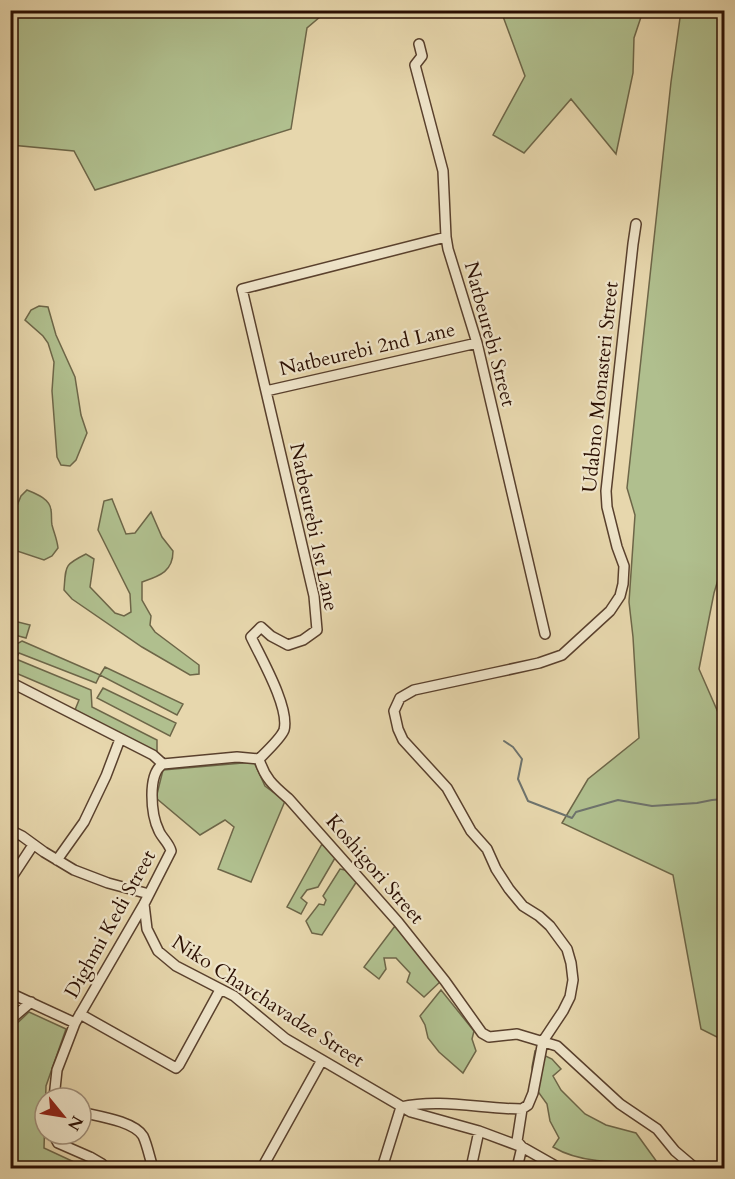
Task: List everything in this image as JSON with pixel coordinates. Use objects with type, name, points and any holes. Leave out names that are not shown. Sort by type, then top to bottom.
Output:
[{"type":"street","name":"Natbeurebi Street","points":[[419,44],[422,56],[416,65],[443,171],[448,249],[477,343],[545,634]]},
{"type":"street","name":"Udabno Monasteri Street","points":[[517,1168],[522,1147],[517,1141],[522,1109],[528,1105],[533,1093],[543,1041],[570,997],[573,980],[571,963],[567,949],[550,926],[523,906],[509,889],[487,849],[471,831],[447,788],[403,740],[394,711],[400,698],[414,690],[539,663],[562,655],[610,611],[620,596],[624,566],[607,507],[606,491],[636,224]]},
{"type":"street","name":"Natbeurebi 1st Lane","points":[[260,759],[284,733],[285,721],[279,695],[251,637],[261,627],[271,636],[288,645],[303,640],[317,630],[314,596],[242,289],[446,237]]},
{"type":"street","name":"Natbeurebi 2nd Lane","points":[[266,391],[477,343]]},
{"type":"street","points":[[10,682],[153,755],[163,764],[237,758],[260,759]]},
{"type":"street","points":[[57,860],[84,822],[106,776],[120,739]]},
{"type":"street","name":"Koshigori Street","points":[[260,759],[262,770],[269,782],[289,799],[398,922],[445,981],[482,1033],[489,1036],[517,1034],[557,1046],[620,1104],[657,1130],[690,1167]]},
{"type":"street","name":"Dighmi Kedi Street","points":[[55,1086],[57,1070],[75,1023],[144,904],[171,851],[154,818],[152,795],[156,771],[163,764]]},
{"type":"street","points":[[10,830],[74,870],[108,884],[149,894]]},
{"type":"street","points":[[10,880],[33,845]]},
{"type":"street","name":"Niko Chavchavadze Street","points":[[144,904],[147,929],[158,951],[176,966],[234,996],[286,1039],[400,1107],[480,1131],[522,1147],[559,1168]]},
{"type":"street","points":[[80,1014],[176,1068],[180,1065],[220,990]]},
{"type":"street","points":[[10,993],[75,1023]]},
{"type":"street","points":[[10,1020],[31,1002]]},
{"type":"street","points":[[262,1168],[322,1060]]},
{"type":"street","points":[[382,1168],[400,1107],[435,1103],[522,1109]]},
{"type":"street","points":[[93,1115],[132,1127],[142,1135],[153,1168]]},
{"type":"street","points":[[471,1168],[480,1131]]},
{"type":"street","points":[[65,1146],[90,1157],[106,1168]]},
{"type":"green space","points":[[11,10],[327,11],[307,28],[291,129],[95,190],[74,151],[11,145]]},
{"type":"green space","points":[[501,11],[643,11],[634,38],[633,73],[616,154],[571,99],[524,153],[493,135],[525,76]]},
{"type":"green space","points":[[681,11],[724,11],[724,560],[714,593],[699,669],[724,726],[724,1092],[719,1090],[721,1039],[701,1029],[673,875],[562,823],[588,779],[639,738],[629,602],[635,515],[627,488],[671,82]]},
{"type":"green space","points":[[39,306],[48,307],[56,335],[75,377],[81,415],[87,433],[76,460],[70,466],[61,465],[57,457],[52,391],[54,362],[48,343],[25,320],[31,310]]},
{"type":"green space","points":[[27,490],[42,497],[50,506],[58,548],[52,556],[44,560],[11,549],[11,520],[21,496]]},
{"type":"green space","points":[[112,499],[126,534],[135,533],[151,512],[162,537],[173,551],[171,564],[164,572],[142,582],[142,600],[151,616],[150,625],[155,632],[199,665],[199,674],[190,675],[142,647],[72,599],[64,590],[67,567],[86,554],[94,559],[90,587],[115,613],[124,616],[131,612],[130,594],[98,530],[104,501]]},
{"type":"green space","points":[[10,620],[30,625],[26,638],[11,634]]},
{"type":"green space","points":[[22,641],[100,675],[96,683],[19,653],[16,659],[91,690],[92,707],[157,740],[157,753],[75,710],[79,700],[11,671],[10,645],[13,646]]},
{"type":"green space","points":[[105,667],[183,704],[177,715],[100,675]]},
{"type":"green space","points":[[103,688],[176,723],[170,736],[97,698]]},
{"type":"green space","points":[[254,762],[265,786],[285,801],[251,882],[218,869],[234,827],[225,820],[200,835],[156,798],[163,770]]},
{"type":"green space","points":[[322,844],[335,858],[318,887],[307,890],[301,898],[307,903],[301,914],[287,907]]},
{"type":"green space","points":[[340,869],[345,870],[357,881],[322,935],[312,933],[306,921],[319,904],[324,905],[326,900],[323,896]]},
{"type":"green space","points":[[395,926],[441,981],[424,997],[407,982],[410,973],[396,958],[384,958],[386,969],[379,979],[364,967]]},
{"type":"green space","points":[[441,990],[474,1031],[472,1039],[476,1051],[463,1073],[439,1052],[428,1038],[420,1016]]},
{"type":"green space","points":[[29,1012],[66,1029],[46,1086],[33,1086],[33,1146],[44,1146],[44,1148],[87,1168],[11,1168],[11,1029]]},
{"type":"green space","points":[[535,1051],[552,1059],[561,1069],[553,1076],[561,1090],[585,1114],[606,1125],[636,1133],[657,1162],[590,1160],[553,1147],[559,1138],[550,1121],[547,1104],[534,1086],[532,1067]]},
{"type":"waterway","points":[[504,741],[513,747],[522,759],[518,779],[528,801],[572,818],[576,812],[618,800],[652,806],[724,799]]}]
